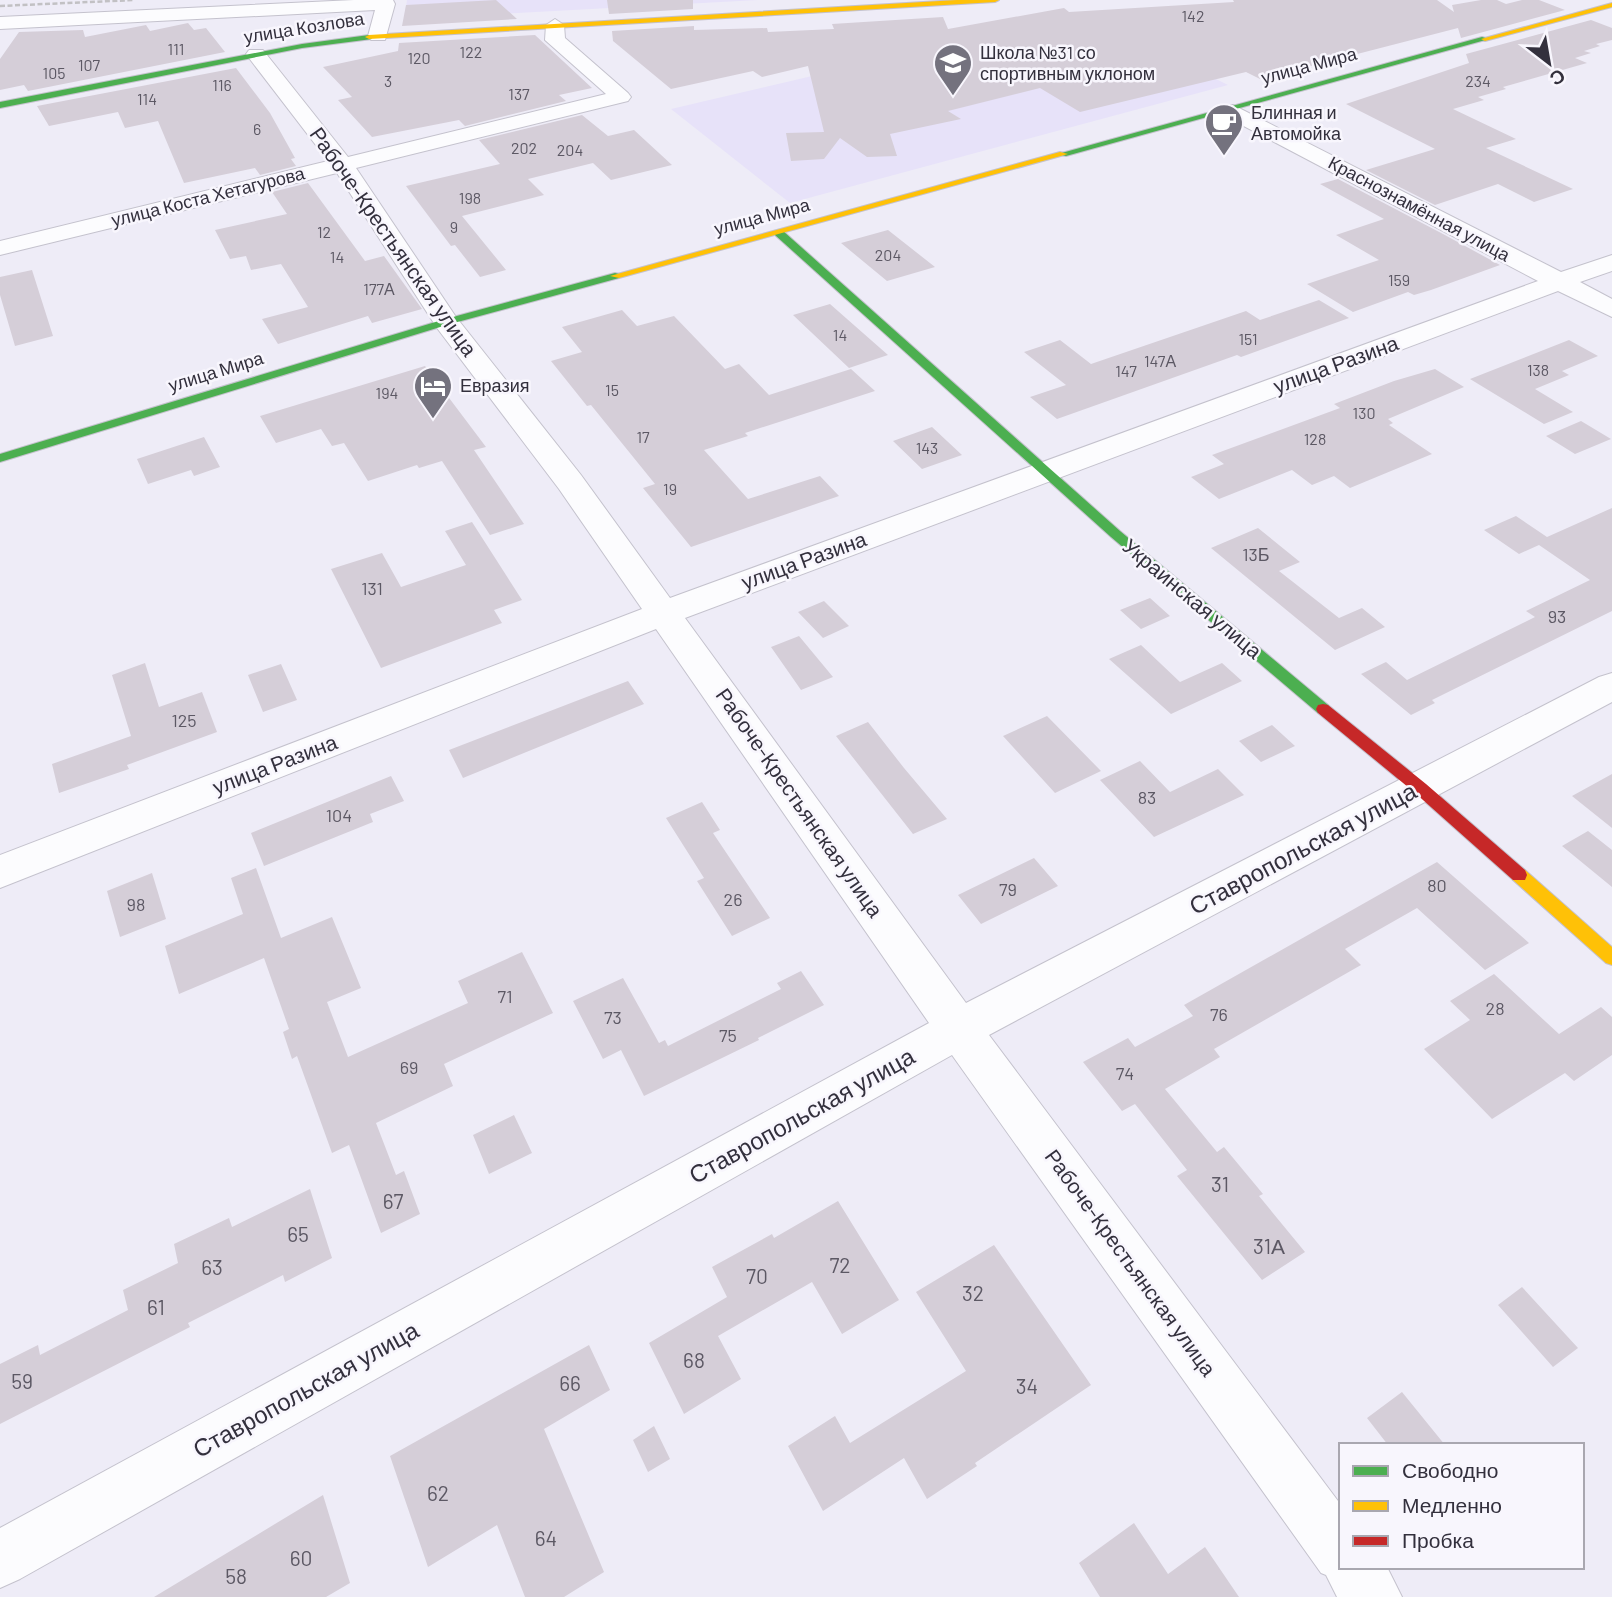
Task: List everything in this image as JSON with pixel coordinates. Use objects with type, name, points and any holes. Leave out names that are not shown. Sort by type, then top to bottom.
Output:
[{"type":"street","name":"улица Козлова","points":[[0,105],[256,54],[378,36],[995,0]]},
{"type":"street","name":"улица Мира","points":[[1538,25],[1566,9],[1561,0]]},
{"type":"street","points":[[1575,0],[1611,10]]},
{"type":"street","points":[[0,23],[386,4],[378,36]]},
{"type":"street","name":"улица Мира","points":[[0,458],[446,322],[1538,25],[1591,11],[1611,10]]},
{"type":"street","name":"улица Коста Хетагурова","points":[[0,248],[621,97],[555,40],[555,26]]},
{"type":"street","name":"Рабоче-Крестьянская улица","points":[[256,54],[342,164],[446,322],[570,482],[959,1029],[1339,1550]]},
{"type":"street","name":"Краснознамённая улица","points":[[1226,109],[1612,309]]},
{"type":"street","name":"Украинская улица","points":[[779,233],[1045,473],[1206,613],[1420,788],[1612,958]]},
{"type":"street","name":"улица Разина","points":[[0,872],[664,613],[1612,262]]},
{"type":"street","name":"Ставропольская улица","points":[[0,1559],[959,1029],[1612,686]]},
{"type":"street","points":[[1352,1569],[1373,1597]]},
{"type":"shaded area","points":[[407,0],[758,0],[404,19]]},
{"type":"shaded area","name":"Школа №31 со спортивным уклоном","points":[[1090,11],[1146,44],[1228,85],[790,203],[671,109]]},
{"type":"building","points":[[496,0],[517,19],[402,26],[406,5]]},
{"type":"building","points":[[607,0],[693,0],[693,9],[609,14]]},
{"type":"building","points":[[1233,0],[1437,0],[1454,12],[1452,5],[1481,0],[1497,0],[1506,4],[1539,0],[1565,10],[1461,38],[1458,28],[1260,79],[1246,72],[1080,112],[1040,88],[948,111],[961,119],[890,134],[897,156],[867,157],[840,138],[824,159],[791,161],[786,133],[824,132],[808,66],[762,77],[753,71],[671,89],[613,41],[612,31],[694,26],[694,30],[767,28],[768,32],[834,29],[832,24],[943,17],[948,29],[1064,8],[1069,12],[1234,2]]},
{"type":"building","points":[[1591,20],[1612,28],[1612,40],[1596,44],[1600,46],[1584,51],[1591,53],[1575,58],[1587,63],[1503,87],[1506,89],[1478,97],[1484,100],[1453,109],[1516,139],[1486,148],[1573,189],[1534,202],[1498,184],[1435,205],[1366,170],[1435,149],[1346,104],[1469,63],[1466,54]]},
{"type":"building","points":[[188,23],[194,30],[206,28],[225,52],[28,91],[24,85],[0,90],[0,59],[19,32],[83,30],[85,37],[146,25],[150,31]]},
{"type":"building","points":[[535,35],[592,88],[559,95],[566,101],[465,126],[459,120],[372,137],[338,100],[352,97],[323,67],[398,51],[399,43]]},
{"type":"building","points":[[236,68],[270,113],[295,158],[291,159],[296,166],[260,175],[255,168],[184,183],[158,121],[125,128],[118,112],[49,126],[37,106]]},
{"type":"building","points":[[582,115],[608,136],[634,130],[672,165],[611,180],[593,163],[528,179],[544,195],[462,216],[506,270],[480,277],[455,245],[451,246],[406,186],[500,164],[479,140]]},
{"type":"building","points":[[1338,179],[1500,265],[1431,290],[1414,295],[1408,292],[1353,312],[1307,284],[1379,260],[1336,235],[1384,219],[1320,184]]},
{"type":"building","points":[[308,183],[365,261],[384,256],[422,309],[372,323],[368,316],[278,344],[262,319],[308,307],[281,264],[251,270],[246,256],[230,259],[215,230],[287,214],[272,192]]},
{"type":"building","points":[[888,230],[935,267],[887,281],[841,243]]},
{"type":"building","points":[[32,270],[53,336],[15,346],[0,295],[0,277]]},
{"type":"building","points":[[1319,300],[1349,318],[1057,419],[1030,397],[1066,385],[1024,352],[1060,340],[1091,364],[1246,311],[1260,320]]},
{"type":"building","points":[[830,304],[888,355],[849,368],[793,315]]},
{"type":"building","points":[[622,310],[637,326],[674,316],[725,369],[739,364],[769,395],[851,369],[875,391],[745,433],[748,436],[704,450],[748,499],[820,476],[839,496],[691,547],[643,488],[655,484],[591,405],[587,406],[551,361],[582,352],[562,327]]},
{"type":"building","points":[[1569,340],[1598,356],[1562,371],[1569,375],[1535,389],[1573,412],[1544,424],[1470,379]]},
{"type":"building","points":[[425,366],[486,447],[474,450],[524,524],[490,535],[442,461],[419,468],[417,465],[368,481],[344,443],[332,446],[321,429],[276,443],[260,416]]},
{"type":"building","points":[[1435,369],[1464,387],[1388,419],[1393,423],[1389,425],[1432,454],[1350,488],[1334,476],[1312,485],[1292,470],[1219,499],[1191,477],[1224,464],[1212,455],[1340,408],[1334,404]]},
{"type":"building","points":[[1581,421],[1611,439],[1575,454],[1546,436]]},
{"type":"building","points":[[932,427],[962,455],[922,469],[893,441]]},
{"type":"building","points":[[204,437],[220,467],[194,476],[191,470],[148,484],[137,459]]},
{"type":"building","points":[[1612,508],[1612,611],[1432,700],[1435,703],[1411,715],[1361,674],[1386,662],[1407,680],[1535,617],[1526,611],[1590,580],[1539,545],[1519,554],[1484,530],[1516,516],[1547,537]]},
{"type":"building","points":[[472,522],[522,600],[494,610],[502,623],[381,668],[331,569],[382,553],[401,587],[466,565],[445,531]]},
{"type":"building","points":[[1258,528],[1300,562],[1279,571],[1339,618],[1362,608],[1385,627],[1335,650],[1211,548]]},
{"type":"building","points":[[1150,598],[1170,616],[1141,629],[1120,610]]},
{"type":"building","points":[[824,601],[849,626],[823,638],[798,612]]},
{"type":"building","points":[[799,636],[833,677],[801,690],[771,647]]},
{"type":"building","points":[[1141,645],[1180,682],[1222,663],[1242,681],[1171,714],[1109,659]]},
{"type":"building","points":[[145,663],[159,707],[202,692],[217,732],[127,765],[129,769],[59,793],[52,764],[131,736],[112,675]]},
{"type":"building","points":[[281,664],[297,700],[263,712],[248,675]]},
{"type":"building","points":[[628,681],[644,704],[463,778],[449,750]]},
{"type":"building","points":[[1047,716],[1101,771],[1055,793],[1003,736]]},
{"type":"building","points":[[868,722],[947,819],[913,834],[836,736]]},
{"type":"building","points":[[1272,725],[1295,746],[1261,762],[1239,741]]},
{"type":"building","points":[[1140,761],[1170,792],[1218,769],[1244,795],[1154,837],[1100,780]]},
{"type":"building","points":[[1612,774],[1612,828],[1572,796]]},
{"type":"building","points":[[391,776],[404,801],[370,814],[373,822],[264,866],[251,833]]},
{"type":"building","points":[[702,802],[720,830],[713,833],[770,918],[732,936],[697,881],[704,878],[666,818]]},
{"type":"building","points":[[1588,831],[1612,850],[1612,887],[1562,846]]},
{"type":"building","points":[[1034,858],[1058,886],[981,924],[958,895]]},
{"type":"building","points":[[1437,862],[1529,943],[1485,970],[1417,908],[1345,949],[1361,965],[1214,1049],[1220,1057],[1165,1089],[1217,1152],[1224,1147],[1263,1194],[1259,1196],[1305,1252],[1262,1280],[1177,1176],[1187,1170],[1135,1104],[1122,1111],[1083,1062],[1128,1038],[1135,1047],[1193,1016],[1184,1005]]},
{"type":"building","points":[[256,868],[281,938],[332,917],[361,988],[327,1002],[348,1057],[468,1003],[458,981],[522,952],[553,1013],[444,1064],[453,1086],[376,1123],[396,1175],[404,1171],[420,1214],[381,1233],[349,1145],[332,1153],[297,1056],[292,1059],[283,1032],[289,1029],[264,958],[179,994],[165,946],[243,914],[231,878]]},
{"type":"building","points":[[152,873],[166,919],[120,937],[107,891]]},
{"type":"building","points":[[801,971],[824,1005],[644,1096],[621,1050],[603,1059],[573,1001],[623,978],[659,1043],[665,1040],[668,1046],[781,989],[777,983]]},
{"type":"building","points":[[1494,974],[1559,1034],[1601,1007],[1612,1017],[1612,1055],[1574,1081],[1565,1073],[1492,1119],[1424,1049],[1470,1020],[1450,1001]]},
{"type":"building","points":[[514,1115],[532,1153],[489,1174],[473,1135]]},
{"type":"building","points":[[310,1189],[332,1258],[285,1282],[283,1275],[188,1323],[190,1327],[0,1424],[0,1364],[38,1345],[40,1355],[128,1310],[123,1290],[178,1263],[174,1244],[229,1218],[232,1227]]},
{"type":"building","points":[[838,1201],[899,1300],[842,1334],[812,1282],[718,1336],[741,1379],[684,1414],[649,1343],[727,1297],[712,1267],[772,1234],[774,1238]]},
{"type":"building","points":[[994,1245],[1091,1385],[975,1463],[977,1466],[927,1499],[904,1458],[823,1511],[788,1446],[835,1416],[850,1443],[966,1371],[916,1292]]},
{"type":"building","points":[[1522,1287],[1578,1348],[1553,1367],[1498,1305]]},
{"type":"building","points":[[589,1345],[610,1390],[544,1429],[604,1572],[564,1597],[525,1597],[497,1525],[428,1567],[390,1456]]},
{"type":"building","points":[[1402,1392],[1443,1443],[1386,1443],[1367,1418]]},
{"type":"building","points":[[654,1426],[670,1459],[648,1472],[633,1440]]},
{"type":"building","points":[[323,1495],[350,1583],[326,1597],[154,1597]]},
{"type":"building","points":[[1134,1523],[1168,1574],[1205,1547],[1239,1597],[1100,1597],[1079,1563]]},
{"type":"railway","points":[[0,6],[134,0]]},
{"type":"traffic: fast","points":[[0,105],[302,46],[369,37]]},
{"type":"traffic: fast","points":[[1063,154],[1485,39]]},
{"type":"traffic: fast","points":[[779,233],[1116,534],[1323,709]]},
{"type":"traffic: fast","points":[[0,458],[446,322],[615,276]]},
{"type":"traffic: slow","points":[[369,37],[995,0]]},
{"type":"traffic: slow","points":[[1485,39],[1612,5]]},
{"type":"traffic: slow","points":[[615,276],[1063,154]]},
{"type":"traffic: slow","points":[[1519,875],[1612,958]]},
{"type":"traffic: jam","points":[[1323,709],[1420,788],[1519,875]]},
{"type":"place","name":"Школа №31 со спортивным уклоном","points":[[953,97]]},
{"type":"place","name":"Блинная и Автомойка","points":[[1224,157]]},
{"type":"place","name":"Евразия","points":[[433,420]]}]
